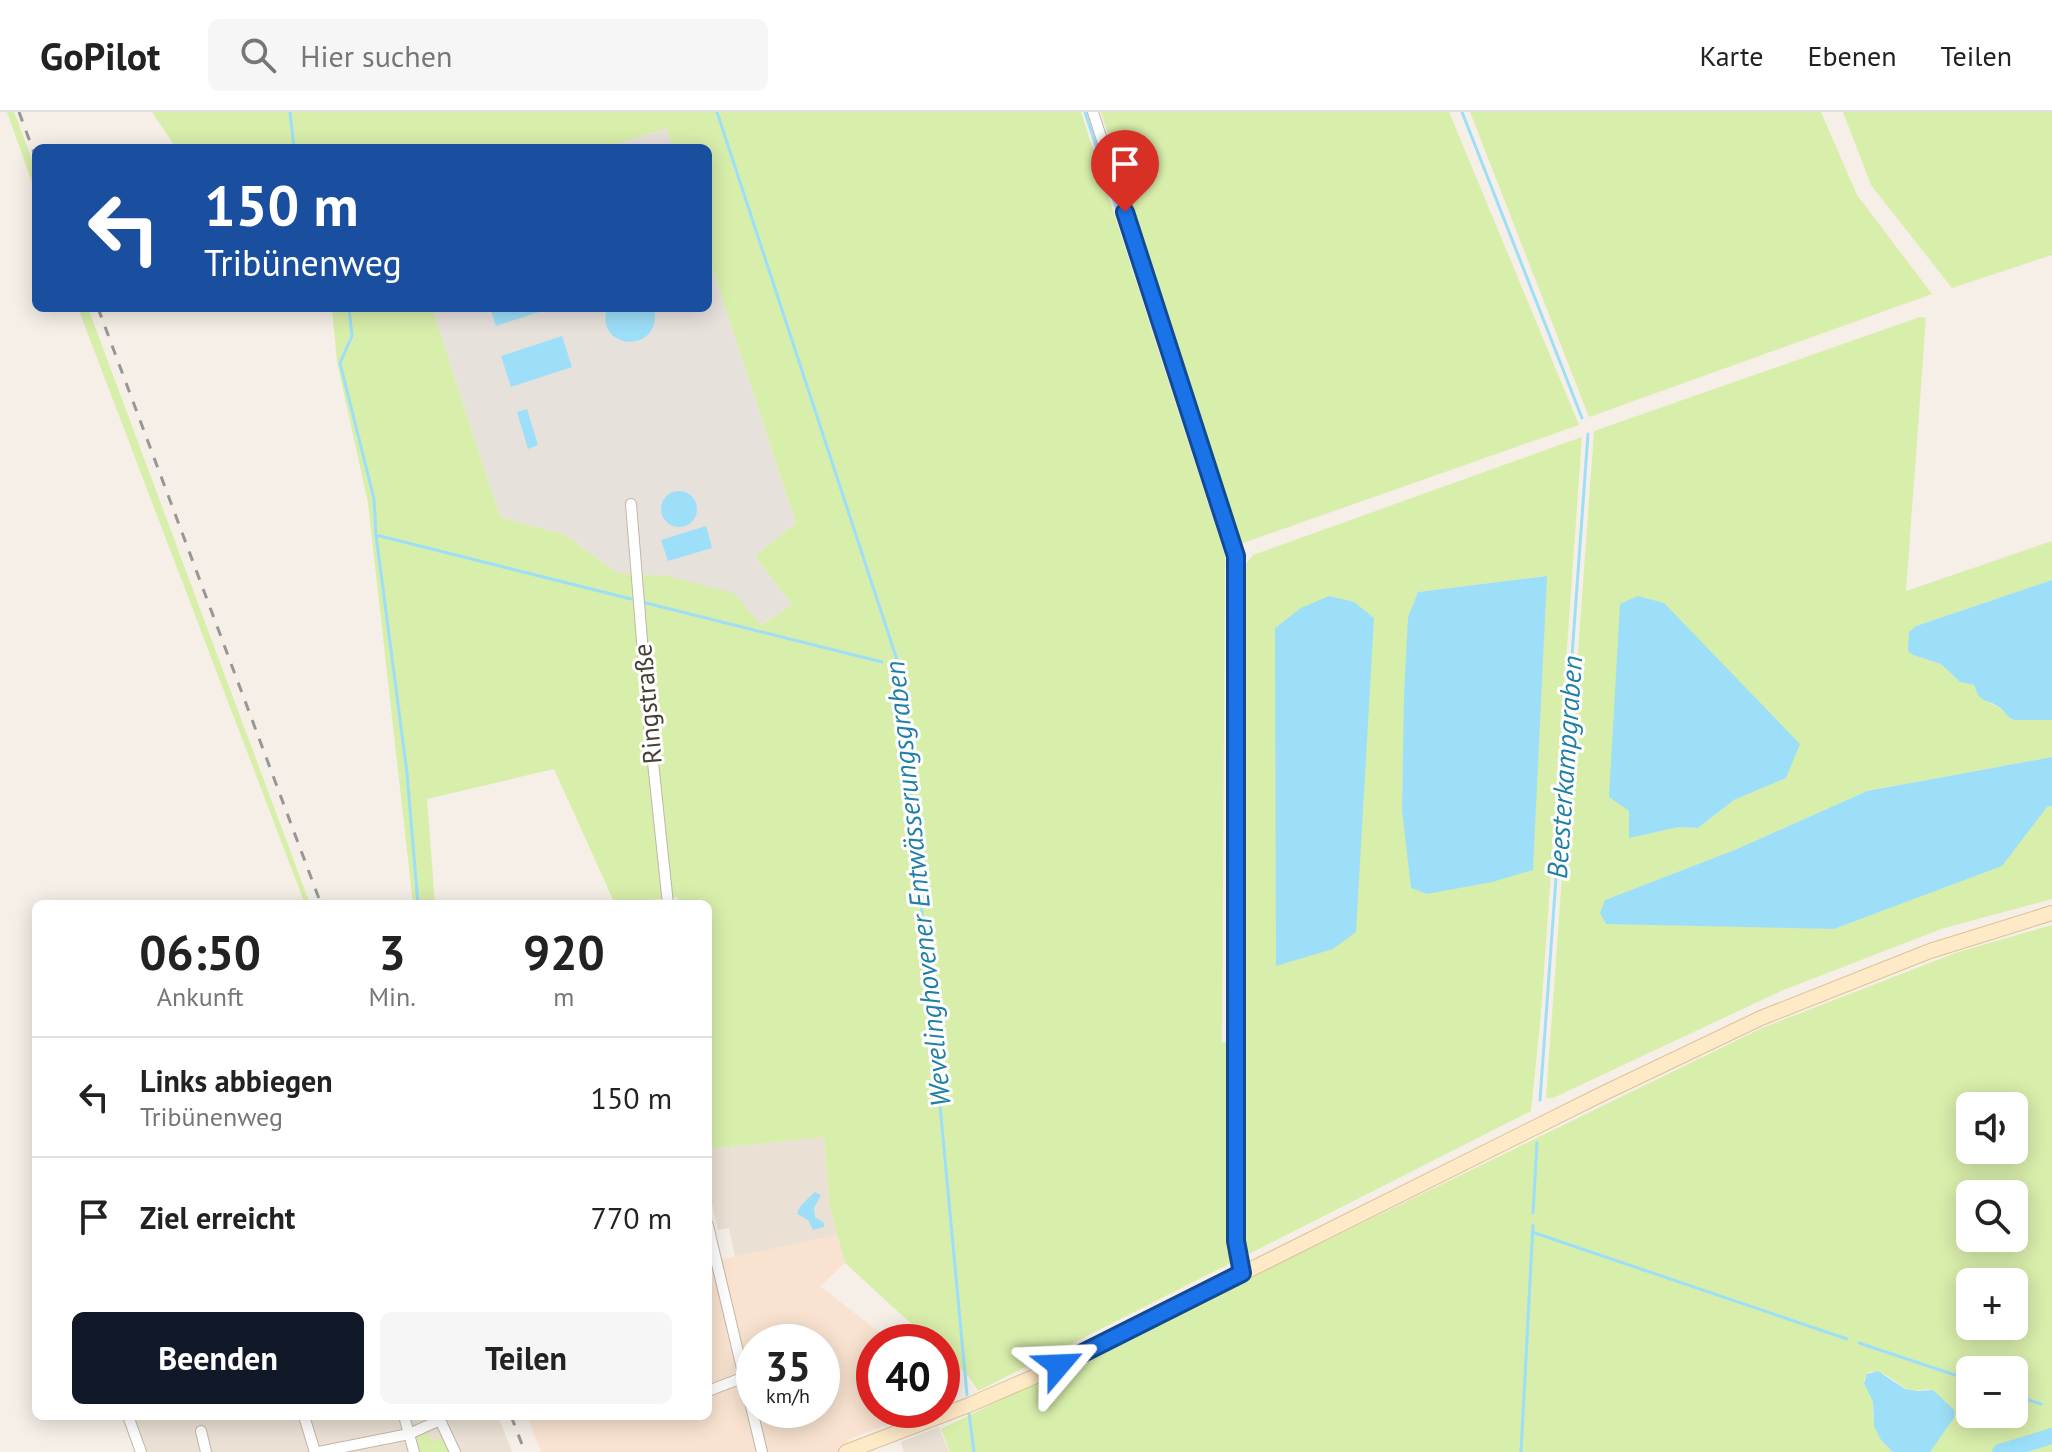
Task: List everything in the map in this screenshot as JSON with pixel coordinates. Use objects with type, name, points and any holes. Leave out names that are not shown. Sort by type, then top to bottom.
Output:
[{"type":"street","points":[[1093,112],[1236,556],[1236,1241],[1242,1273]]},
{"type":"street","name":"Ringstraße","points":[[631,504],[648,715],[668,900]]},
{"type":"street","points":[[846,1452],[879,1446],[1045,1372],[1614,1088],[1781,1009],[1930,951],[2052,913]]},
{"type":"street","points":[[712,1252],[736,1353]]},
{"type":"street","points":[[712,1389],[736,1380]]},
{"type":"street","points":[[129,1420],[141,1452]]},
{"type":"street","points":[[305,1420],[317,1452],[409,1434],[440,1420],[455,1452]]},
{"type":"street","points":[[405,1420],[414,1452]]},
{"type":"street","points":[[756,1428],[762,1452]]},
{"type":"street","points":[[201,1431],[206,1452]]},
{"type":"shaded area","points":[[666,128],[672,144],[617,144]]},
{"type":"shaded area","points":[[712,267],[796,523],[755,556],[792,605],[760,625],[667,576],[617,573],[565,535],[500,517],[433,312],[712,312]]},
{"type":"shaded area","points":[[824,1137],[830,1207],[838,1235],[735,1257],[729,1228],[718,1230],[712,1204],[712,1149]]},
{"type":"shaded area","points":[[838,1235],[845,1263],[820,1286],[869,1324],[856,1324],[856,1428],[879,1428],[847,1440],[852,1452],[541,1452],[529,1420],[712,1420],[712,1261]]},
{"type":"shaded area","points":[[132,1420],[500,1420],[512,1452],[144,1452]]},
{"type":"shaded area","points":[[939,1428],[949,1452],[904,1452],[901,1442]]},
{"type":"green space","points":[[7,112],[14,112],[32,159],[32,182]]},
{"type":"green space","points":[[152,112],[1081,112],[1225,556],[1222,1043],[1243,1039],[1246,564],[1253,555],[1582,437],[1541,1013],[1531,1111],[978,1391],[960,1369],[960,1324],[911,1324],[845,1263],[830,1207],[824,1137],[712,1149],[712,900],[677,900],[677,897],[613,900],[554,769],[427,799],[435,900],[413,900],[368,503],[337,362],[332,312],[433,312],[500,517],[565,535],[617,573],[667,576],[734,593],[761,625],[792,605],[755,556],[796,523],[712,267],[712,144],[672,144],[666,128],[617,144],[173,144]],"holes":[[[1546,576],[1402,810],[1408,617],[1418,592]]]},
{"type":"green space","points":[[1101,112],[1449,112],[1579,425],[1240,544]]},
{"type":"green space","points":[[1470,112],[1821,112],[1857,195],[1932,294],[1589,417]]},
{"type":"green space","points":[[1843,112],[2052,112],[2052,255],[1952,288],[1871,185]]},
{"type":"green space","points":[[80,312],[89,312],[309,900],[303,900]]},
{"type":"green space","points":[[1920,317],[1926,318],[1906,591],[2052,541],[2052,580],[1916,626],[1913,655],[1941,664],[1960,682],[1974,685],[1981,697],[2014,720],[2052,720],[2052,757],[1867,791],[1737,849],[1605,900],[1751,926],[1834,929],[1902,903],[2052,806],[2052,899],[1941,929],[1781,991],[1553,1098],[1546,1098],[1594,431]],"holes":[[[1786,778],[1734,800],[1698,828],[1679,827],[1629,837],[1629,811]]]},
{"type":"green space","points":[[2052,925],[2052,1452],[1930,1452],[1954,1418],[1929,1389],[1911,1391],[1886,1375],[1869,1372],[1864,1380],[1873,1402],[1873,1418],[1881,1440],[1893,1452],[950,1452],[941,1429],[960,1428],[960,1420],[1762,1028],[1958,952]]},
{"type":"green space","points":[[426,1429],[432,1441],[445,1438],[452,1452],[419,1452],[415,1435]]},
{"type":"water","points":[[491,312],[539,312],[496,326]]},
{"type":"water","points":[[607,312],[654,312],[654,323],[649,334],[640,340],[629,342],[619,339],[610,333]]},
{"type":"water","points":[[562,336],[572,367],[511,387],[501,356]]},
{"type":"water","points":[[527,409],[538,445],[528,449],[517,412]]},
{"type":"water","points":[[679,491],[691,497],[697,509],[691,521],[679,527],[667,521],[661,509],[667,497]]},
{"type":"water","points":[[706,526],[712,548],[668,561],[661,540]]},
{"type":"water","points":[[1547,576],[1533,870],[1492,882],[1427,894],[1411,888],[1402,810],[1404,695],[1408,617],[1418,592]]},
{"type":"water","points":[[2052,580],[2052,720],[2014,720],[1999,707],[1981,698],[1974,685],[1960,682],[1941,664],[1908,651],[1909,632],[1916,626]]},
{"type":"water","points":[[1329,596],[1354,602],[1374,618],[1356,932],[1333,949],[1276,966],[1275,628],[1301,608]]},
{"type":"water","points":[[1638,596],[1664,603],[1800,744],[1786,778],[1734,800],[1698,828],[1679,827],[1629,838],[1629,811],[1609,797],[1620,604]]},
{"type":"water","points":[[2052,757],[2052,806],[2047,807],[2002,866],[1834,929],[1606,924],[1600,913],[1605,900],[1737,849],[1867,791]]},
{"type":"water","points":[[815,1192],[821,1195],[814,1208],[815,1217],[824,1223],[824,1227],[813,1230],[808,1220],[797,1214]]},
{"type":"water","points":[[1878,1371],[1905,1389],[1933,1390],[1955,1411],[1954,1418],[1930,1452],[1893,1452],[1881,1440],[1874,1426],[1873,1402],[1864,1383],[1867,1374]]},
{"type":"waterway","points":[[290,112],[294,144]]},
{"type":"waterway","name":"Wevelinghovener Entwässerungsgraben","points":[[717,112],[899,666],[967,1395]]},
{"type":"waterway","points":[[1085,112],[1227,546]]},
{"type":"waterway","name":"Beesterkampgraben","points":[[1462,112],[1582,418]]},
{"type":"waterway","points":[[349,312],[352,336],[340,363],[374,499],[376,535],[631,599]]},
{"type":"waterway","name":"Beesterkampgraben","points":[[1540,1100],[1588,434]]},
{"type":"waterway","points":[[376,535],[407,773],[418,900]]},
{"type":"waterway","points":[[642,602],[882,662]]},
{"type":"waterway","name":"Wevelinghovener Entwässerungsgraben","points":[[891,664],[899,666]]},
{"type":"waterway","name":"Beesterkampgraben","points":[[1533,1213],[1537,1143]]},
{"type":"waterway","name":"Beesterkampgraben","points":[[1521,1452],[1533,1225]]},
{"type":"waterway","points":[[1532,1232],[1847,1339]]},
{"type":"waterway","points":[[1859,1343],[1956,1375]]},
{"type":"waterway","points":[[2028,1400],[2041,1404]]},
{"type":"waterway","name":"Wevelinghovener Entwässerungsgraben","points":[[969,1413],[974,1452]]},
{"type":"waterway","points":[[2000,1452],[2052,1436]]},
{"type":"railway","points":[[19,112],[32,147]]},
{"type":"railway","points":[[99,312],[320,900]]},
{"type":"railway","points":[[513,1420],[525,1452]]},
{"type":"route","points":[[1059,1365],[1242,1273],[1236,1241],[1236,556],[1125,212]]}]
